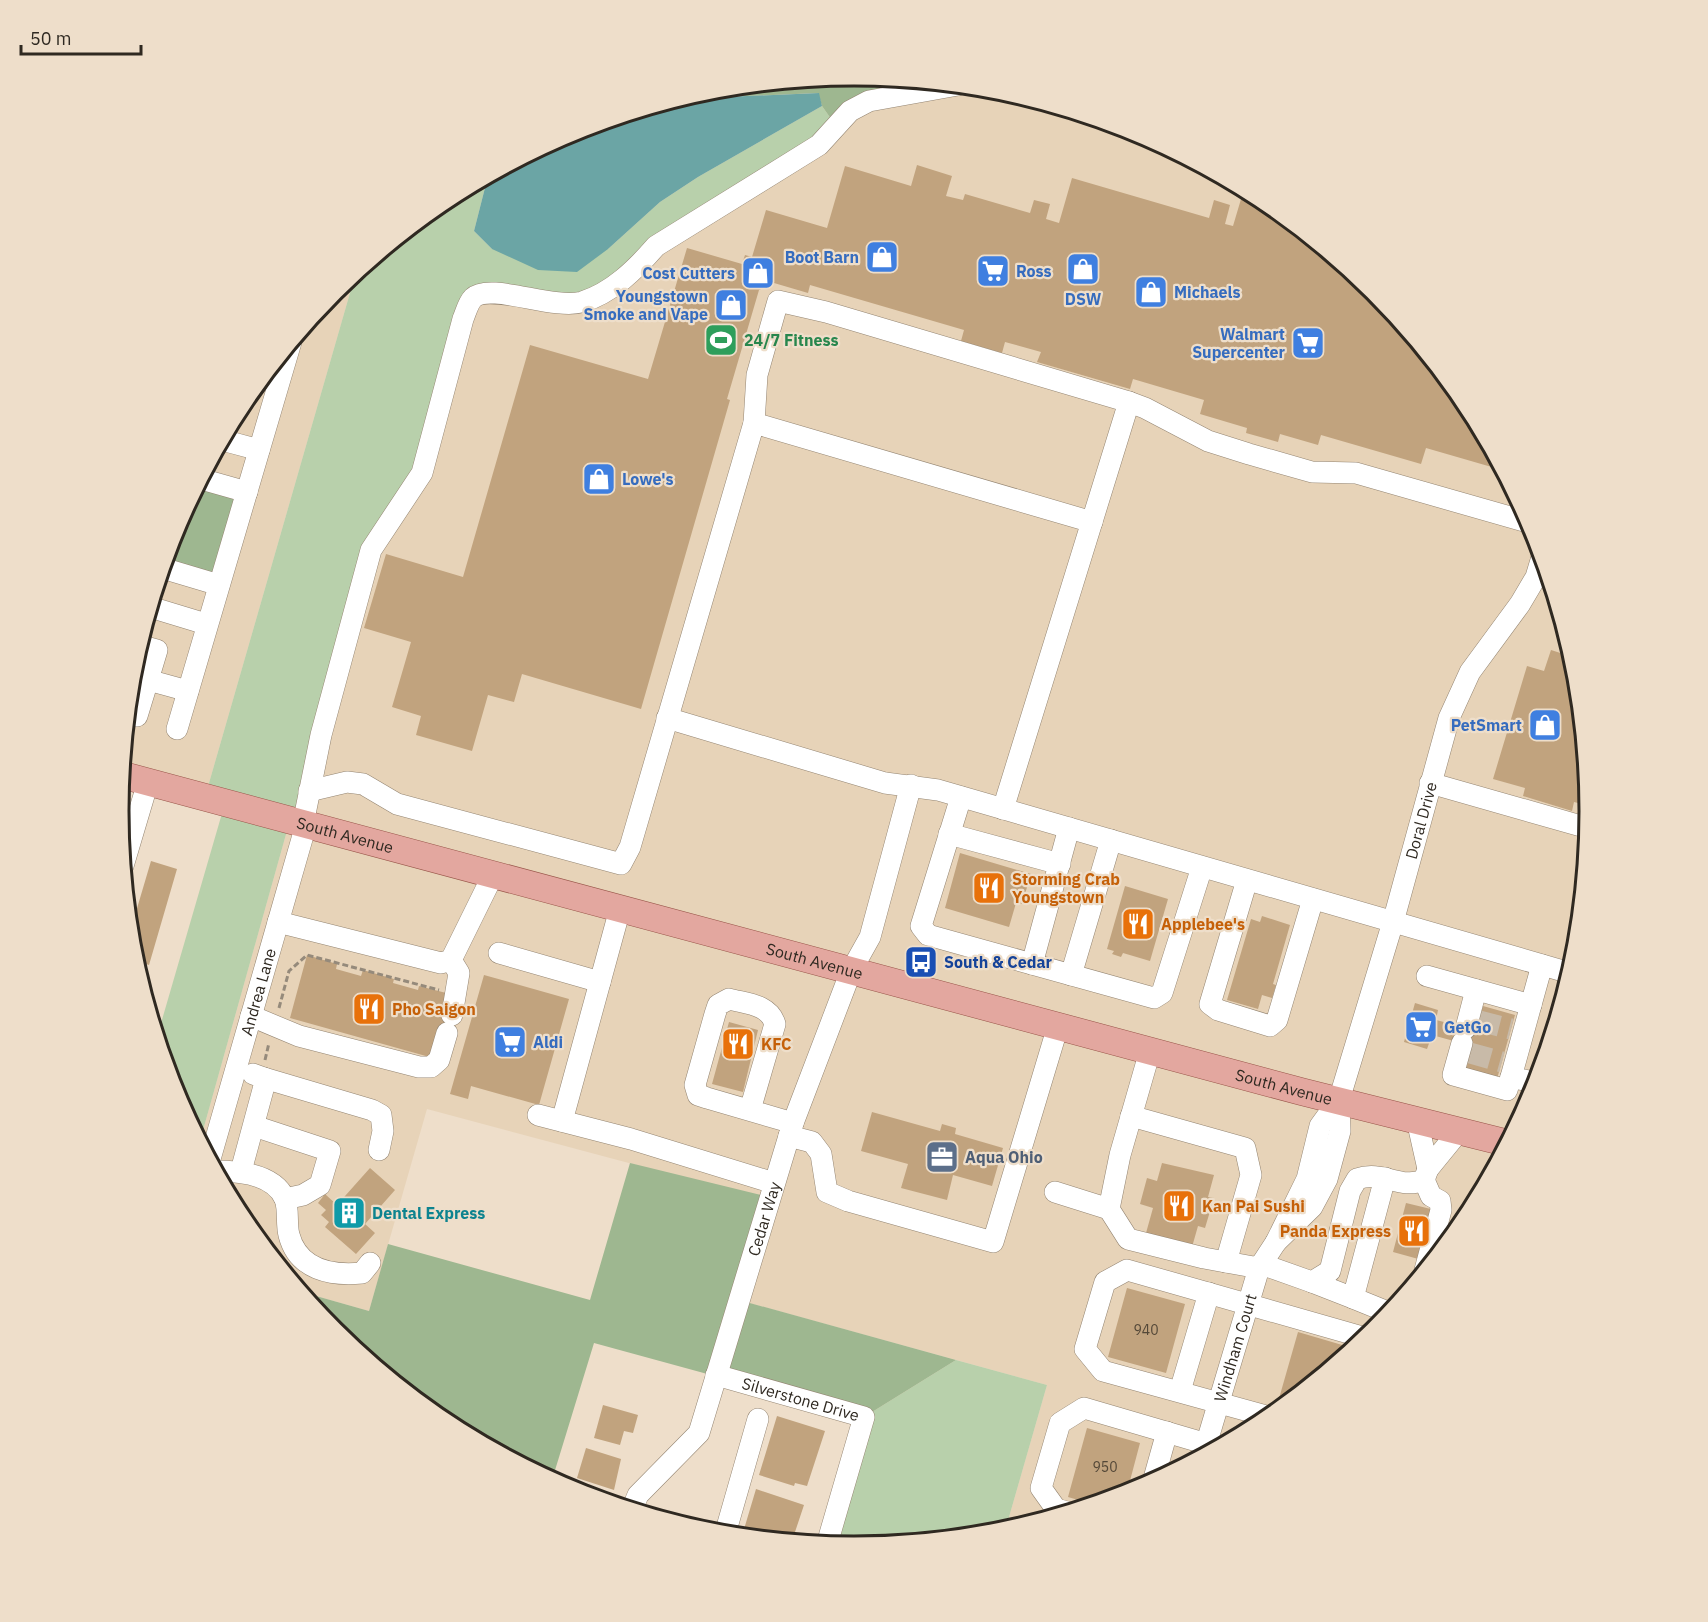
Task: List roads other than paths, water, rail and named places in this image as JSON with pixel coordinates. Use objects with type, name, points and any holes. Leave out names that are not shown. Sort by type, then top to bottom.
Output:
[{"type":"main road","name":"South Avenue","points":[[130,777],[1150,1051],[1500,1141]]},
{"type":"street","name":"Andrea Lane","points":[[213,1150],[305,824],[309,791],[321,735],[371,550],[422,473],[463,319],[472,300],[480,294],[495,292],[561,305],[584,302],[609,289],[635,270],[656,246],[819,145],[850,111],[868,101],[930,90]]},
{"type":"street","points":[[309,791],[347,782],[363,784],[397,804],[621,864],[630,847],[754,423],[757,375],[778,301],[784,300],[1129,402],[1218,444],[1312,472],[1356,472],[1516,515]]},
{"type":"street","points":[[177,729],[286,360]]},
{"type":"street","points":[[1003,809],[1129,402]]},
{"type":"street","points":[[754,423],[1092,522]]},
{"type":"street","points":[[230,442],[259,450]]},
{"type":"street","points":[[208,481],[247,492]]},
{"type":"street","points":[[170,570],[219,585]]},
{"type":"street","name":"Doral Drive","points":[[1339,1100],[1393,922],[1449,718],[1459,693],[1482,654],[1520,604],[1538,570]]},
{"type":"street","points":[[157,609],[207,624]]},
{"type":"street","points":[[140,683],[157,650],[147,647]]},
{"type":"street","points":[[140,685],[188,691]]},
{"type":"street","points":[[668,718],[885,783],[911,785],[961,797],[1562,971]]},
{"type":"street","points":[[130,844],[148,782]]},
{"type":"street","points":[[1430,783],[1579,826]]},
{"type":"street","name":"Cedar Way","points":[[635,1502],[638,1495],[699,1432],[791,1129],[851,971],[870,937],[911,785]]},
{"type":"street","points":[[961,797],[921,926],[928,935],[1154,998],[1162,993],[1202,867]]},
{"type":"street","points":[[1032,964],[1069,828]]},
{"type":"street","points":[[949,834],[1059,864]]},
{"type":"street","points":[[1071,975],[1110,840]]},
{"type":"street","points":[[278,922],[441,963],[451,960],[493,875]]},
{"type":"street","points":[[1247,880],[1210,1004],[1218,1010],[1270,1026],[1277,1020],[1313,899]]},
{"type":"street","points":[[562,1121],[620,909]]},
{"type":"street","points":[[499,953],[600,982]]},
{"type":"street","points":[[251,1016],[299,1036],[419,1067],[431,1067],[439,1060],[452,1014],[459,973],[451,960]]},
{"type":"street","points":[[1476,990],[1468,1035],[1453,1075],[1508,1090],[1509,1068],[1517,1031],[1531,1005],[1542,965]]},
{"type":"street","points":[[1427,976],[1531,1005]]},
{"type":"street","points":[[750,1110],[775,1024],[764,1008],[729,999],[718,1005],[714,1014],[694,1085],[698,1095],[750,1110],[791,1129],[812,1142],[821,1154],[827,1192],[848,1202],[993,1242],[1058,1026]]},
{"type":"street","points":[[1108,1209],[1150,1051]]},
{"type":"street","points":[[1509,1068],[1528,1078]]},
{"type":"street","points":[[236,1069],[372,1110],[381,1115],[383,1131],[379,1150]]},
{"type":"street","points":[[241,1171],[254,1126],[262,1078]]},
{"type":"street","name":"Windham Court","points":[[1209,1443],[1247,1304],[1260,1266],[1276,1242],[1307,1179],[1320,1126],[1339,1100]]},
{"type":"street","points":[[538,1115],[630,1139],[774,1184]]},
{"type":"street","points":[[1131,1116],[1245,1148],[1251,1175],[1226,1262]]},
{"type":"street","points":[[1417,1120],[1431,1196],[1440,1201],[1441,1210],[1429,1254]]},
{"type":"street","points":[[254,1126],[330,1151],[320,1185],[303,1195],[285,1199]]},
{"type":"street","points":[[1312,1282],[1330,1271],[1350,1193],[1357,1179],[1370,1174],[1413,1185],[1426,1175],[1459,1131]]},
{"type":"street","points":[[224,1171],[241,1171],[273,1184],[285,1199],[289,1235],[295,1252],[318,1271],[343,1275],[362,1273],[370,1263]]},
{"type":"street","points":[[1353,1298],[1385,1178]]},
{"type":"street","points":[[1055,1192],[1108,1209],[1128,1239],[1226,1262],[1260,1266],[1312,1282],[1381,1309]]},
{"type":"street","points":[[1258,1413],[1103,1371],[1085,1349],[1105,1282],[1127,1270],[1355,1335]]},
{"type":"street","points":[[1180,1391],[1209,1293]]},
{"type":"street","name":"Silverstone Drive","points":[[716,1375],[864,1417],[829,1535]]},
{"type":"street","points":[[1055,1508],[1041,1488],[1060,1423],[1084,1408],[1167,1432],[1204,1446]]},
{"type":"street","name":"Silverstone Drive","points":[[727,1525],[758,1419]]},
{"type":"street","points":[[1156,1470],[1167,1432]]},
{"type":"water","points":[[819,93],[822,106],[698,177],[660,202],[608,249],[577,272],[538,270],[492,249],[474,231],[485,187],[533,160],[621,124],[666,110],[726,97]]},
{"type":"tunnel","points":[[1479,1021],[1511,1029]]},
{"type":"tunnel","points":[[1470,1053],[1502,1062]]},
{"type":"place","name":"Boot Barn","points":[[882,257]]},
{"type":"place","name":"DSW","points":[[1083,269]]},
{"type":"place","name":"Ross","points":[[993,271]]},
{"type":"place","name":"Cost Cutters","points":[[758,273]]},
{"type":"place","name":"Michaels","points":[[1151,292]]},
{"type":"place","name":"Youngstown Smoke and Vape","points":[[731,305]]},
{"type":"place","name":"24/7 Fitness","points":[[721,340]]},
{"type":"place","name":"Walmart Supercenter","points":[[1308,343]]},
{"type":"place","name":"Lowe's","points":[[599,479]]},
{"type":"place","name":"PetSmart","points":[[1545,725]]},
{"type":"place","name":"Storming Crab Youngstown","points":[[989,888]]},
{"type":"place","name":"Applebee's","points":[[1138,924]]},
{"type":"place","name":"South & Cedar","points":[[921,962]]},
{"type":"place","name":"Pho Saigon","points":[[369,1009]]},
{"type":"place","name":"GetGo","points":[[1421,1027]]},
{"type":"place","name":"Aldi","points":[[510,1042]]},
{"type":"place","name":"KFC","points":[[738,1044]]},
{"type":"place","name":"Aqua Ohio","points":[[942,1157]]},
{"type":"place","name":"Kan Pai Sushi","points":[[1179,1206]]},
{"type":"place","name":"Dental Express","points":[[349,1213]]},
{"type":"place","name":"Panda Express","points":[[1414,1231]]}]
